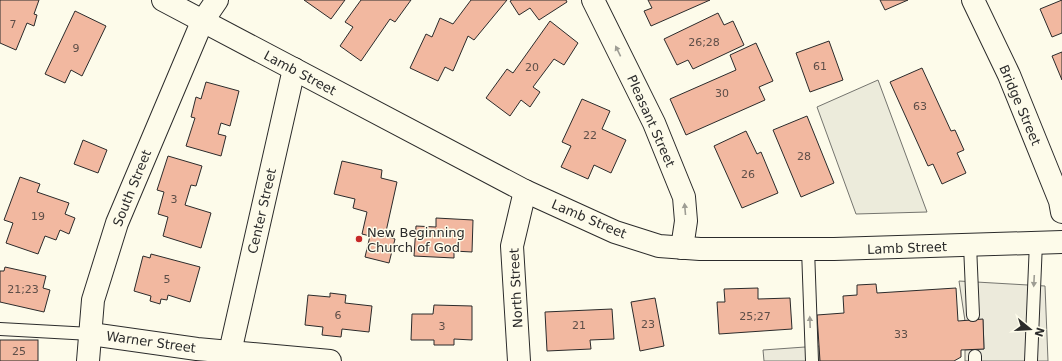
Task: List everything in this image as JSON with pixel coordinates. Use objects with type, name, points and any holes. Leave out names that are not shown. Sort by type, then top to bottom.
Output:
[{"type":"street","name":"Lamb Street","points":[[163,0],[202,22],[525,191],[615,232],[659,246],[682,248],[808,249],[1062,242]]},
{"type":"street","name":"South Street","points":[[88,361],[93,300],[117,223],[202,22],[217,0]]},
{"type":"street","name":"Pleasant Street","points":[[593,0],[654,123],[684,197],[686,222],[682,248]]},
{"type":"street","name":"Bridge Street","points":[[973,0],[1009,75],[1060,201],[1062,212]]},
{"type":"street","name":"Center Street","points":[[230,352],[294,70]]},
{"type":"street","name":"North Street","points":[[519,361],[512,246],[525,191]]},
{"type":"street","name":"Warner Street","points":[[91,334],[230,352],[330,361]]},
{"type":"lane","points":[[1032,361],[1036,242]]},
{"type":"lane","points":[[970,245],[973,315]]},
{"type":"lane","points":[[808,249],[812,361]]},
{"type":"lane","points":[[0,329],[91,334]]},
{"type":"shaded area","points":[[878,80],[927,212],[856,214],[817,107]]},
{"type":"shaded area","points":[[959,281],[1045,286],[1048,361],[965,361],[965,350],[984,349],[983,320],[965,321]]},
{"type":"shaded area","points":[[819,346],[820,361],[764,361],[763,350]]},
{"type":"building","points":[[0,0],[39,0],[34,14],[37,15],[34,26],[27,23],[16,50],[0,43]]},
{"type":"building","points":[[304,0],[345,0],[331,19]]},
{"type":"building","points":[[361,0],[411,0],[395,22],[390,19],[361,61],[340,46],[353,27],[345,22]]},
{"type":"building","points":[[471,0],[507,0],[474,40],[468,36],[453,71],[445,67],[438,81],[410,68],[426,34],[432,37],[440,18],[453,24]]},
{"type":"building","points":[[566,0],[567,2],[539,20],[530,8],[519,15],[510,1]]},
{"type":"building","points":[[648,0],[710,0],[651,26],[644,11],[652,8]]},
{"type":"building","points":[[880,0],[908,0],[885,10]]},
{"type":"building","points":[[1062,0],[1062,33],[1052,37],[1040,9]]},
{"type":"building","points":[[75,11],[106,26],[82,76],[71,70],[65,83],[45,74]]},
{"type":"building","points":[[718,13],[724,25],[733,21],[744,45],[693,69],[688,60],[677,65],[664,39]]},
{"type":"building","points":[[550,21],[578,43],[564,65],[554,59],[533,87],[540,92],[530,107],[521,100],[510,116],[486,98],[507,69],[513,73]]},
{"type":"building","points":[[829,41],[843,80],[810,92],[796,53]]},
{"type":"building","points":[[756,43],[773,81],[759,87],[765,100],[686,135],[670,99],[736,70],[730,55]]},
{"type":"building","points":[[1062,52],[1062,80],[1052,56]]},
{"type":"building","points":[[922,68],[951,131],[955,130],[964,150],[957,153],[966,173],[942,184],[933,164],[928,166],[890,82]]},
{"type":"building","points":[[206,82],[239,91],[230,126],[221,123],[218,134],[226,136],[221,156],[186,146],[195,118],[191,117],[196,97],[201,99]]},
{"type":"building","points":[[582,99],[610,111],[602,129],[626,140],[611,173],[594,165],[588,179],[561,167],[571,146],[562,142]]},
{"type":"building","points":[[807,116],[834,183],[801,197],[773,130]]},
{"type":"building","points":[[746,131],[757,154],[761,152],[778,193],[742,208],[714,146]]},
{"type":"building","points":[[83,140],[107,150],[98,173],[74,164]]},
{"type":"building","points":[[168,156],[202,166],[196,186],[191,185],[185,205],[211,213],[201,248],[163,236],[168,217],[158,214],[164,192],[157,190]]},
{"type":"building","points":[[342,161],[382,170],[381,178],[397,182],[385,236],[395,239],[389,263],[365,257],[370,236],[362,234],[367,212],[353,208],[355,199],[334,194]]},
{"type":"building","points":[[20,177],[40,184],[37,192],[69,203],[65,214],[75,218],[69,234],[60,230],[56,240],[45,236],[38,254],[6,243],[13,223],[4,220]]},
{"type":"building","points":[[436,218],[473,220],[472,252],[454,251],[454,258],[414,256],[416,226],[436,227]]},
{"type":"building","points":[[151,254],[200,267],[190,302],[168,295],[167,300],[161,299],[160,304],[150,301],[151,296],[134,291],[143,256],[150,258]]},
{"type":"building","points":[[5,267],[46,276],[43,288],[50,290],[44,312],[0,302],[0,271],[4,271]]},
{"type":"building","points":[[876,284],[877,293],[956,288],[958,321],[983,319],[984,349],[961,350],[961,357],[954,361],[820,361],[817,315],[844,313],[843,296],[857,295],[857,285]]},
{"type":"building","points":[[758,288],[758,299],[790,298],[792,329],[719,334],[717,302],[725,302],[724,289]]},
{"type":"building","points":[[330,293],[346,295],[345,303],[372,306],[369,332],[342,329],[341,337],[322,335],[323,327],[305,325],[308,295],[330,297]]},
{"type":"building","points":[[655,298],[664,346],[640,351],[631,302]]},
{"type":"building","points":[[434,305],[472,306],[472,340],[454,339],[454,345],[434,345],[434,340],[411,340],[412,314],[433,314]]},
{"type":"building","points":[[612,309],[614,339],[590,340],[591,349],[547,351],[545,312]]},
{"type":"building","points":[[0,340],[38,340],[38,361],[0,361]]},
{"type":"place","name":"New Beginning Church of God","points":[[359,239]]}]
